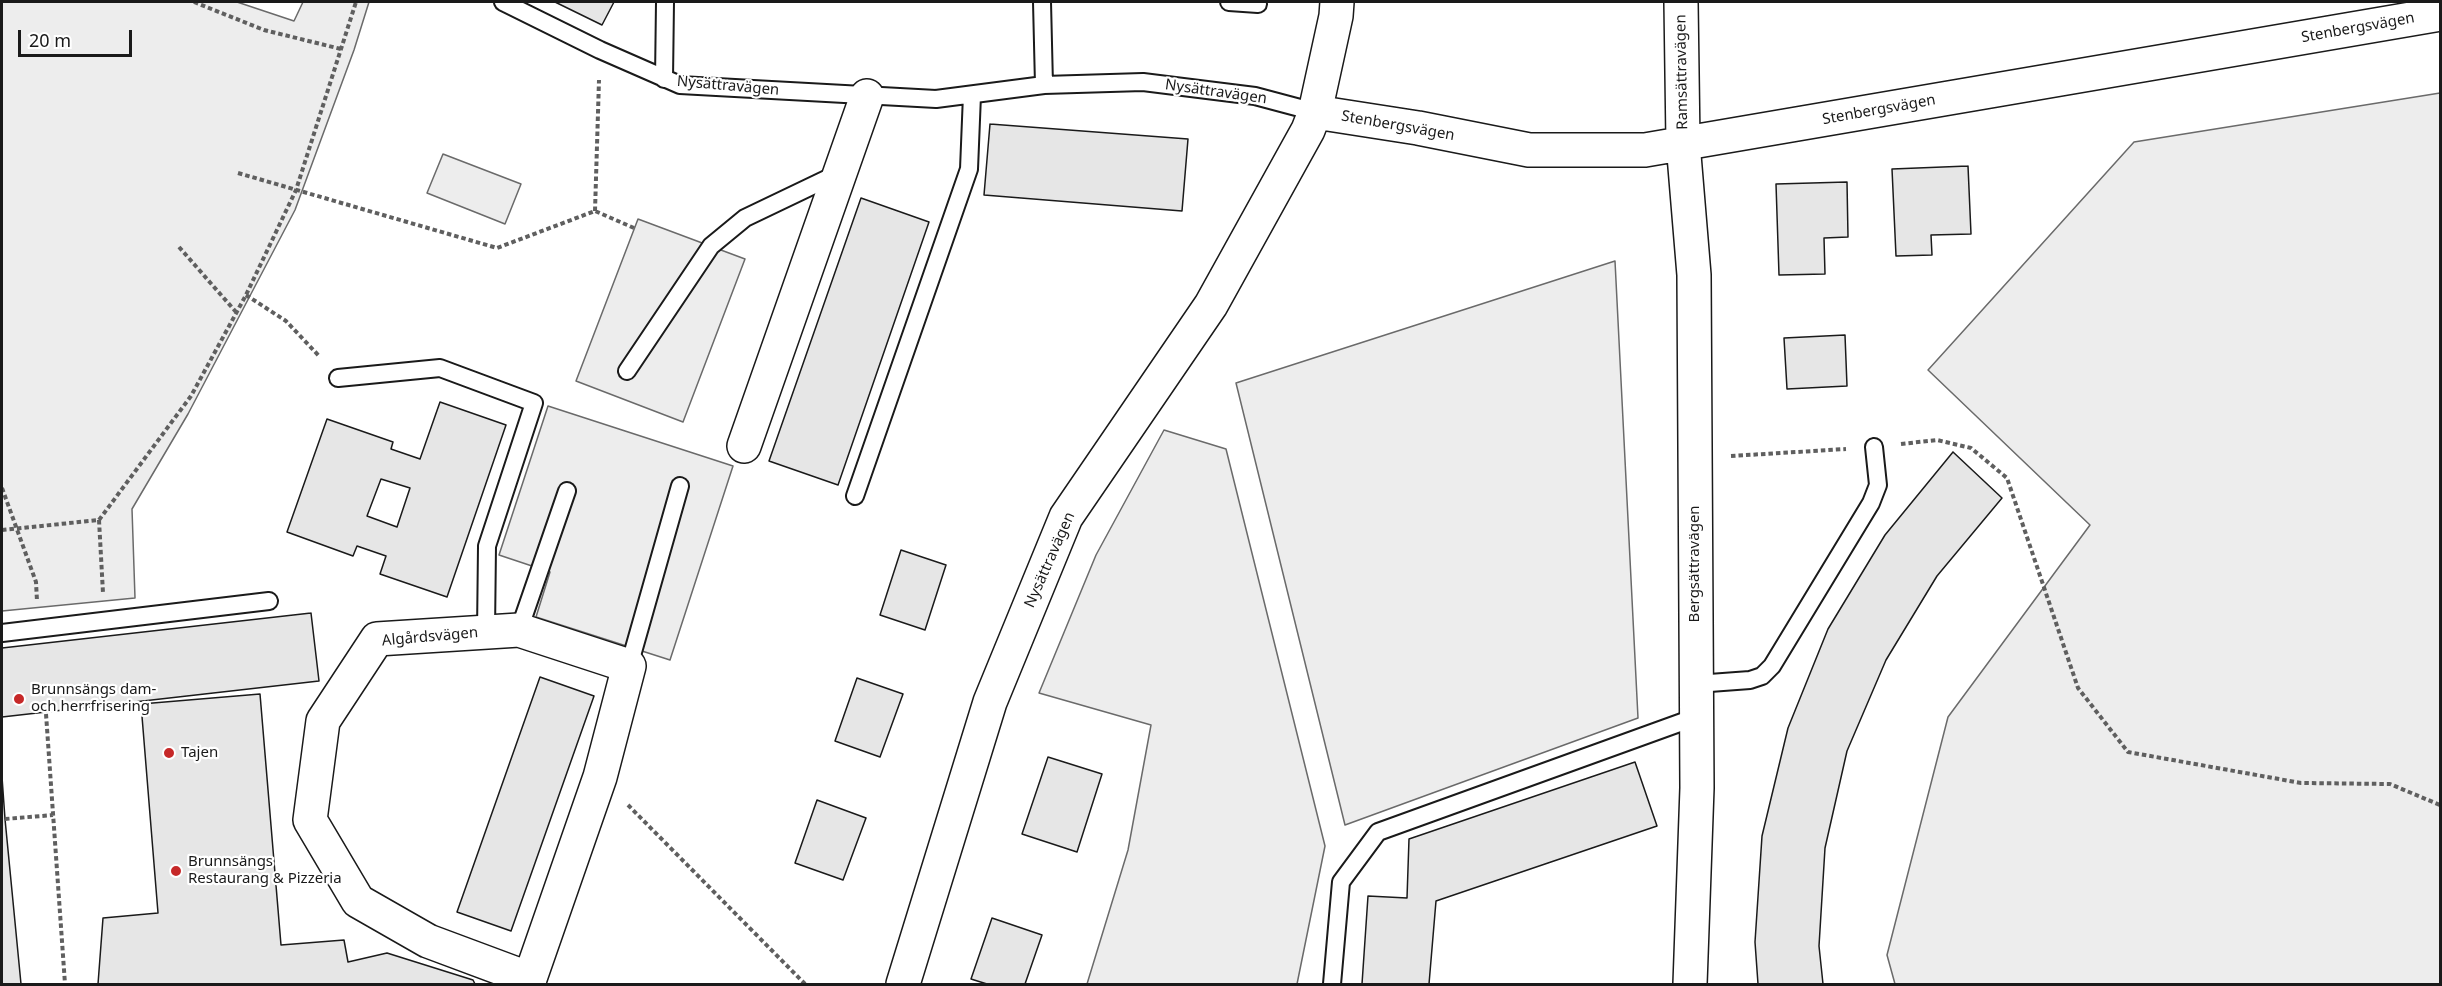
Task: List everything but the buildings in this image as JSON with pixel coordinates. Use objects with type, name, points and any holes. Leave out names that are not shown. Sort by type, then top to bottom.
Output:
[{"type":"street","name":"Nysättravägen","points":[[903,984],[990,702],[1066,517],[1211,306],[1315,112],[1337,2]]},
{"type":"street","name":"Ramsättravägen","points":[[1681,2],[1683,143]]},
{"type":"street","name":"Stenbergsvägen","points":[[1315,112],[1418,128],[1529,150],[1645,150],[2440,14]]},
{"type":"street","points":[[744,446],[867,96]]},
{"type":"street","name":"Bergsättravägen","points":[[1683,143],[1694,275],[1697,788],[1690,984]]},
{"type":"street","name":"Algårdsvägen","points":[[519,630],[629,666],[600,777],[529,982],[429,941],[358,901],[310,820],[323,721],[377,639],[519,630]]},
{"type":"lane","name":"Nysättravägen","points":[[503,2],[600,50],[680,85],[936,99],[1044,85],[1143,82],[1255,96],[1315,112]]},
{"type":"lane","points":[[664,79],[665,2]]},
{"type":"lane","points":[[1035,2],[1042,2],[1044,85]]},
{"type":"lane","points":[[1229,2],[1258,4]]},
{"type":"lane","points":[[855,496],[969,169],[972,95]]},
{"type":"lane","points":[[627,371],[711,246],[745,218],[840,173]]},
{"type":"lane","points":[[338,378],[440,368],[534,403],[487,546],[486,632]]},
{"type":"lane","points":[[1696,684],[1750,680],[1762,676],[1772,666],[1871,503],[1878,484],[1874,447]]},
{"type":"lane","points":[[629,666],[680,486]]},
{"type":"lane","points":[[519,630],[567,491]]},
{"type":"lane","points":[[2,633],[269,601]]},
{"type":"lane","points":[[1332,984],[1341,882],[1378,832],[1696,717]]},
{"type":"path","points":[[194,2],[264,30],[341,50]]},
{"type":"path","points":[[104,621],[99,520],[191,396],[246,295],[296,190],[356,2]]},
{"type":"path","points":[[595,211],[600,50]]},
{"type":"path","points":[[238,173],[497,248],[595,211],[634,228]]},
{"type":"path","points":[[179,247],[236,312]]},
{"type":"path","points":[[246,295],[286,321],[338,378]]},
{"type":"path","points":[[1695,459],[1874,447],[1936,440],[1971,448],[2007,478],[2078,688],[2128,752],[2301,783],[2391,784],[2440,805]]},
{"type":"path","points":[[2,488],[36,582]]},
{"type":"path","points":[[2,530],[99,520]]},
{"type":"path","points":[[46,714],[65,984]]},
{"type":"path","points":[[600,777],[805,984]]},
{"type":"path","points":[[5,819],[53,815]]},
{"type":"shaded area","points":[[2,2],[237,2],[294,21],[303,2],[369,2],[354,50],[295,210],[188,414],[132,509],[135,598],[2,611]]},
{"type":"shaded area","points":[[2440,93],[2440,984],[1895,984],[1887,955],[1948,717],[2090,525],[1928,370],[2134,142]]},
{"type":"shaded area","points":[[443,154],[521,184],[505,224],[427,193]]},
{"type":"shaded area","points":[[638,219],[745,259],[683,422],[576,381]]},
{"type":"shaded area","points":[[1615,261],[1638,718],[1345,825],[1236,383]]},
{"type":"shaded area","points":[[548,406],[733,466],[670,660],[536,617],[550,572],[499,555]]},
{"type":"shaded area","points":[[1164,430],[1226,449],[1325,846],[1297,984],[1087,984],[1128,850],[1151,725],[1039,693],[1096,555]]},
{"type":"place","name":"Brunnsängs dam- och herrfrisering","points":[[19,699]]},
{"type":"place","name":"Tajen","points":[[169,753]]},
{"type":"place","name":"Brunnsängs Restaurang & Pizzeria","points":[[176,871]]}]
